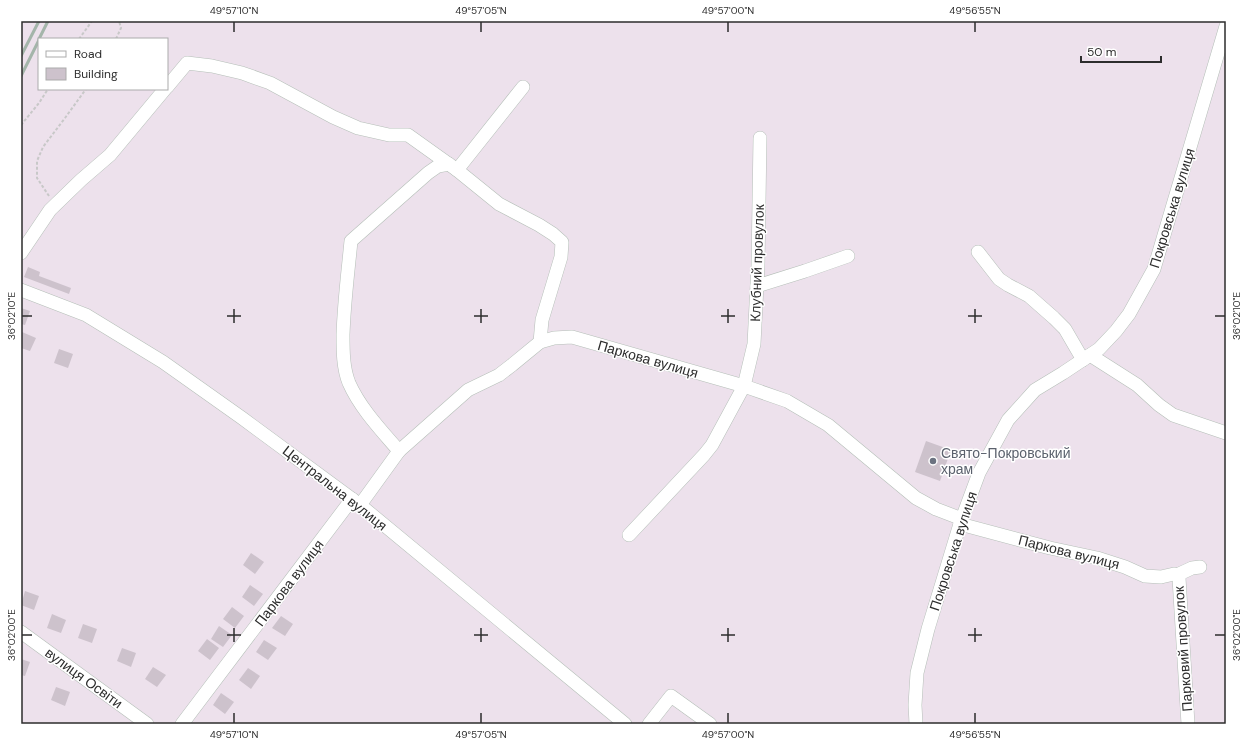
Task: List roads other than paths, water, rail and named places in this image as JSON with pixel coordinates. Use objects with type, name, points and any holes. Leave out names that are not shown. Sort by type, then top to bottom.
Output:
[{"type":"street","name":"Покровська вулиця","points":[[916,724],[915,705],[917,673],[928,629],[961,521],[979,473],[1008,420],[1036,390],[1099,349],[1129,314],[1154,269],[1226,26]]},
{"type":"street","points":[[168,85],[187,63],[212,66],[242,73],[270,83],[358,128],[389,135],[408,135],[453,167],[499,204],[553,234],[562,242],[562,257],[542,320],[540,342]]},
{"type":"street","points":[[453,167],[523,87]]},
{"type":"street","points":[[21,253],[50,210],[110,155],[164,90]]},
{"type":"street","name":"Клубний провулок","points":[[629,535],[712,445],[744,386],[754,344],[757,286],[760,138]]},
{"type":"street","points":[[399,451],[358,400],[349,382],[345,368],[343,355],[344,309],[351,241],[428,173],[438,166],[453,167]]},
{"type":"street","points":[[978,252],[999,279],[1029,296],[1054,318],[1065,329],[1087,357],[1137,385],[1158,405],[1174,415],[1226,433]]},
{"type":"street","points":[[757,286],[848,256]]},
{"type":"street","name":"Центральна вулиця","points":[[21,290],[86,315],[163,362],[242,418],[356,502],[625,724]]},
{"type":"street","name":"Паркова вулиця","points":[[182,724],[356,502],[399,451],[468,390],[512,366],[540,342],[554,338],[572,338],[744,386],[787,401],[828,425],[916,498],[961,521],[1050,548],[1097,558],[1126,567],[1145,576],[1161,577],[1174,574],[1177,575],[1192,568],[1200,567]]},
{"type":"street","name":"Парковий провулок","points":[[1177,575],[1179,578],[1188,724]]},
{"type":"street","name":"вулиця Освіти","points":[[21,632],[147,724]]},
{"type":"street","points":[[649,724],[671,696],[710,724]]},
{"type":"railway","points":[[21,56],[39,21]]},
{"type":"railway","points":[[40,38],[48,21]]},
{"type":"railway","points":[[21,76],[38,42]]},
{"type":"place","name":"Свято-Покровський храм","points":[[933,461]]}]
